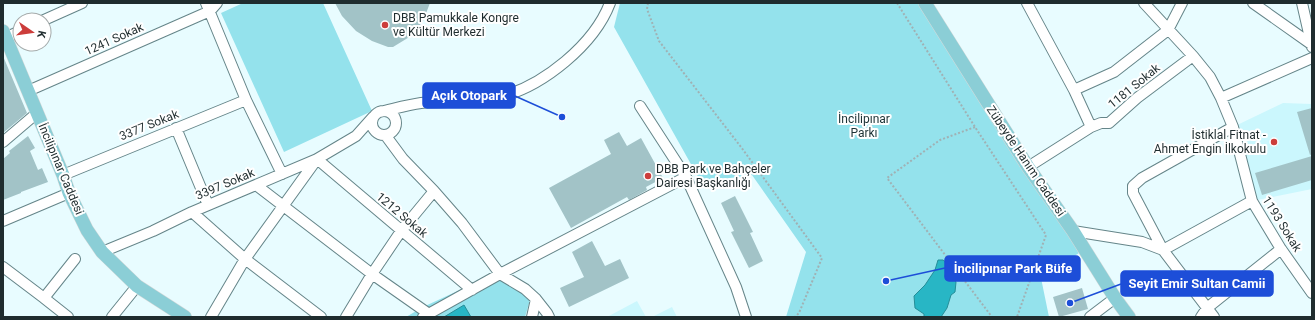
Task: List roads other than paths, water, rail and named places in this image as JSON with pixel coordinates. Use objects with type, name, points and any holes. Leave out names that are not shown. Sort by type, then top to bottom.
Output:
[{"type":"main road","name":"Zübeyde Hanım Caddesi","points":[[925,3],[1028,166],[1073,231],[1115,298],[1129,317]]},
{"type":"main road","name":"İncilipınar Caddesi","points":[[4,34],[63,175],[68,193],[87,230],[102,252],[137,286],[185,317]]},
{"type":"street","points":[[52,16],[82,3]]},
{"type":"street","points":[[376,115],[419,104],[477,102],[501,97],[538,82],[570,58],[581,47],[601,20],[610,3]]},
{"type":"street","points":[[1027,3],[1074,90],[1091,127]]},
{"type":"street","name":"1193 Sokak","points":[[1144,3],[1193,56],[1210,77],[1221,98],[1233,127],[1252,201],[1281,249],[1312,293]]},
{"type":"street","points":[[1074,90],[1114,72],[1168,30],[1182,3]]},
{"type":"street","points":[[1253,3],[1311,45]]},
{"type":"street","points":[[1302,3],[1311,45]]},
{"type":"street","points":[[211,6],[246,100],[282,174]]},
{"type":"street","name":"1241 Sokak","points":[[28,91],[211,6]]},
{"type":"street","name":"1181 Sokak","points":[[1028,166],[1091,127],[1101,123],[1109,123],[1137,98],[1193,56]]},
{"type":"street","points":[[1221,98],[1312,58]]},
{"type":"street","name":"3377 Sokak","points":[[63,175],[246,100]]},
{"type":"street","points":[[356,136],[382,135],[393,132],[396,122],[419,104]]},
{"type":"street","points":[[640,106],[686,178],[736,287],[746,317]]},
{"type":"street","points":[[356,136],[376,115],[387,112],[391,114],[396,122],[395,148]]},
{"type":"street","points":[[3,142],[37,113]]},
{"type":"street","points":[[376,115],[372,125],[375,132],[382,135],[434,191],[462,223],[500,274],[525,289],[536,299],[549,317]]},
{"type":"street","points":[[1214,317],[1163,250],[1133,193],[1133,186],[1142,178],[1233,127]]},
{"type":"street","points":[[176,128],[208,205]]},
{"type":"street","name":"3397 Sokak","points":[[102,252],[316,159],[356,136]]},
{"type":"street","points":[[211,317],[245,259],[316,159]]},
{"type":"street","name":"1212 Sokak","points":[[316,159],[472,290]]},
{"type":"street","points":[[256,186],[283,205],[426,316],[500,274],[686,178]]},
{"type":"street","points":[[346,317],[372,274],[401,231],[434,191]]},
{"type":"street","points":[[3,221],[68,193]]},
{"type":"street","points":[[1073,231],[1142,242],[1163,250],[1252,201]]},
{"type":"street","points":[[192,212],[245,259],[321,317]]},
{"type":"street","points":[[1201,317],[1207,308],[1281,249]]},
{"type":"street","points":[[44,298],[75,259]]},
{"type":"street","points":[[3,267],[68,317]]},
{"type":"street","points":[[112,317],[137,286]]},
{"type":"street","points":[[1090,317],[1115,298]]},
{"type":"street","points":[[532,317],[536,299]]},
{"type":"place","name":"DBB Pamukkale Kongre ve Kültür Merkezi","points":[[385,25]]},
{"type":"place","name":"Açık Otopark","points":[[562,117]]},
{"type":"place","name":"İstiklal Fitnat - Ahmet Engin İlkokulu","points":[[1274,142]]},
{"type":"place","name":"DBB Park ve Bahçeler Dairesi Başkanlığı","points":[[648,176]]},
{"type":"place","name":"İncilipınar Park Büfe","points":[[886,281]]},
{"type":"place","name":"Seyit Emir Sultan Camii","points":[[1070,303]]},
{"type":"park label","name":"İncilipınar Parkı","points":[[864,126]]}]
